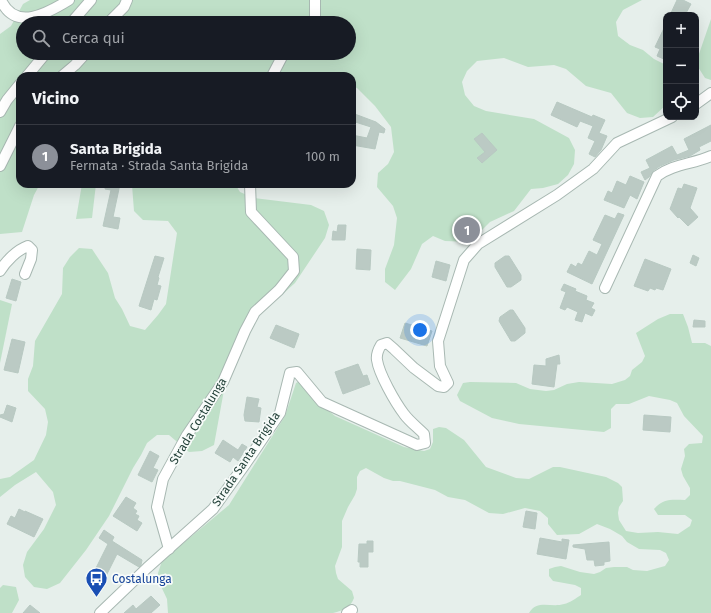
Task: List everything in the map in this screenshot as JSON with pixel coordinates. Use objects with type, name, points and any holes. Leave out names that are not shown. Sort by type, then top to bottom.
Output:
[{"type":"street","points":[[1,0],[7,10],[16,16]]},
{"type":"street","points":[[37,16],[50,11],[69,0]]},
{"type":"street","points":[[77,16],[91,0]]},
{"type":"street","points":[[115,16],[124,7],[127,0]]},
{"type":"street","points":[[315,0],[315,16]]},
{"type":"street","points":[[30,72],[40,60]]},
{"type":"street","points":[[67,72],[80,60]]},
{"type":"street","points":[[274,72],[280,60]]},
{"type":"street","points":[[0,112],[16,89]]},
{"type":"street","points":[[699,102],[711,93]]},
{"type":"street","name":"Strada Santa Brigida","points":[[100,613],[213,509],[280,413],[290,373],[297,372],[322,402],[417,445],[424,443],[424,434],[404,414],[391,394],[382,375],[377,360],[377,352],[381,345],[387,343],[414,368],[438,386],[444,387],[448,383],[440,366],[438,341],[464,260],[478,244],[557,195],[593,169],[617,143],[665,120]]},
{"type":"street","points":[[0,166],[16,134]]},
{"type":"street","points":[[605,288],[657,176],[664,171],[677,166],[702,160],[711,156]]},
{"type":"street","name":"Strada Costalunga","points":[[168,549],[157,507],[163,479],[187,434],[223,382],[245,331],[256,312],[279,290],[294,271],[293,257],[251,212],[250,188]]},
{"type":"street","points":[[0,270],[20,249],[28,246],[32,250],[31,259],[25,274]]},
{"type":"green space","points":[[30,0],[642,0],[623,10],[616,22],[618,36],[630,45],[643,50],[654,59],[663,64],[663,108],[653,117],[640,118],[627,113],[611,93],[586,86],[566,69],[554,65],[528,67],[504,58],[477,61],[467,71],[462,82],[465,95],[474,106],[486,111],[534,119],[569,138],[575,150],[574,164],[568,175],[558,184],[543,188],[531,189],[514,211],[490,222],[470,242],[445,241],[433,236],[422,244],[411,269],[395,290],[385,282],[385,269],[394,245],[397,218],[393,206],[377,187],[378,173],[388,164],[394,152],[391,127],[375,106],[356,88],[356,72],[16,72],[16,188],[38,188],[34,195],[22,232],[0,234],[0,34],[11,26],[16,17],[16,60],[356,60],[356,16],[16,16],[23,4]]},
{"type":"green space","points":[[711,19],[711,80],[705,78],[699,69],[699,54]]},
{"type":"green space","points":[[81,188],[96,188],[92,218],[76,219]]},
{"type":"green space","points":[[132,188],[238,188],[240,192],[254,198],[311,205],[324,211],[329,225],[325,238],[295,283],[256,318],[226,379],[214,445],[202,451],[189,452],[169,435],[157,435],[147,443],[109,516],[86,550],[60,583],[47,589],[34,587],[25,577],[23,565],[27,552],[44,529],[56,505],[53,492],[36,472],[15,485],[0,497],[0,479],[10,477],[34,460],[46,435],[48,422],[45,409],[28,391],[28,379],[33,366],[35,341],[62,294],[63,268],[70,257],[79,248],[92,249],[108,273],[115,298],[130,326],[145,330],[158,315],[166,304],[177,233],[168,221],[143,220],[134,211]]},
{"type":"green space","points":[[0,300],[12,304],[0,363]]},
{"type":"green space","points":[[670,314],[683,314],[692,343],[705,343],[711,346],[711,613],[529,613],[536,606],[559,605],[571,602],[581,595],[581,588],[575,585],[553,581],[549,576],[549,569],[561,566],[580,572],[594,574],[606,568],[614,567],[627,567],[633,570],[647,571],[665,566],[669,560],[666,553],[660,550],[639,549],[627,542],[622,536],[597,524],[579,534],[557,535],[548,524],[548,518],[540,511],[525,508],[503,514],[489,513],[465,500],[448,497],[435,490],[400,481],[393,481],[384,478],[366,468],[360,471],[357,477],[357,489],[355,495],[342,521],[342,547],[335,566],[338,579],[352,591],[354,598],[351,604],[346,608],[333,613],[168,613],[167,599],[158,580],[158,573],[162,561],[229,505],[285,416],[296,383],[300,381],[315,400],[335,416],[404,447],[424,451],[430,449],[433,442],[433,429],[439,427],[446,428],[464,440],[486,467],[516,478],[529,479],[553,467],[560,467],[606,477],[618,483],[622,487],[623,501],[619,507],[618,513],[619,520],[626,531],[638,533],[658,532],[678,534],[690,526],[692,520],[685,515],[658,515],[654,509],[665,501],[685,500],[690,495],[690,488],[681,469],[685,456],[684,449],[689,444],[702,443],[703,436],[684,416],[677,403],[670,400],[649,396],[629,404],[616,404],[611,409],[611,428],[604,432],[519,424],[492,418],[460,401],[457,395],[463,383],[470,382],[516,383],[530,389],[546,391],[554,390],[567,384],[579,382],[612,384],[625,380],[630,376],[632,370],[642,362],[645,356],[636,333],[658,319]]},
{"type":"green space","points":[[3,585],[16,587],[19,600],[12,613],[0,613],[0,588]]},
{"type":"building","points":[[677,0],[683,0],[691,4],[687,12],[671,12]]},
{"type":"building","points":[[663,30],[663,59],[657,56],[660,49],[655,47]]},
{"type":"building","points":[[557,102],[592,117],[593,115],[605,120],[599,133],[607,136],[601,150],[595,157],[589,154],[595,141],[588,138],[593,126],[580,121],[577,127],[551,115]]},
{"type":"building","points":[[356,114],[376,122],[385,129],[384,133],[379,132],[375,149],[356,146],[356,136],[367,138],[371,127],[356,122]]},
{"type":"building","points":[[711,125],[711,141],[699,147],[700,150],[690,156],[674,160],[660,166],[645,180],[641,172],[650,168],[646,160],[672,146],[677,155],[689,150],[684,139]]},
{"type":"building","points":[[482,133],[497,150],[482,163],[477,158],[485,152],[474,139]]},
{"type":"building","points":[[630,176],[644,182],[637,199],[630,195],[624,208],[604,200],[608,191],[612,193],[617,181],[626,185]]},
{"type":"building","points":[[684,184],[697,188],[690,208],[698,217],[688,226],[670,209],[678,188],[682,189]]},
{"type":"building","points":[[119,188],[113,217],[120,218],[118,229],[103,226],[111,190],[105,189]]},
{"type":"building","points":[[618,213],[624,215],[592,284],[567,272],[571,264],[576,267],[578,263],[582,265],[589,251],[597,255],[602,244],[593,240],[605,215],[615,219]]},
{"type":"building","points":[[338,225],[346,225],[345,240],[332,240],[333,231],[337,232]]},
{"type":"building","points":[[357,249],[371,250],[370,270],[356,269]]},
{"type":"building","points":[[693,255],[699,258],[696,266],[690,263]]},
{"type":"building","points":[[155,256],[164,258],[157,285],[161,286],[157,300],[154,299],[151,310],[139,306]]},
{"type":"building","points":[[505,256],[509,256],[521,275],[521,280],[511,287],[507,287],[495,267],[495,263]]},
{"type":"building","points":[[645,259],[671,269],[663,290],[656,288],[655,290],[650,288],[648,291],[634,286]]},
{"type":"building","points":[[436,261],[450,265],[446,281],[432,277]]},
{"type":"building","points":[[12,279],[21,282],[16,301],[6,298]]},
{"type":"building","points":[[564,284],[576,289],[575,291],[587,296],[586,300],[594,303],[591,308],[595,310],[592,316],[585,313],[582,322],[575,320],[578,312],[567,307],[565,310],[560,308],[566,292],[561,290]]},
{"type":"building","points":[[510,310],[513,310],[525,328],[525,333],[515,341],[511,341],[499,321],[500,317]]},
{"type":"building","points":[[694,320],[705,321],[705,327],[693,327]]},
{"type":"building","points":[[405,323],[432,331],[427,346],[400,338]]},
{"type":"building","points":[[276,325],[299,334],[294,348],[270,338]]},
{"type":"building","points":[[12,339],[25,342],[18,373],[4,370]]},
{"type":"building","points":[[559,355],[560,364],[557,364],[554,387],[532,384],[534,365],[546,366],[546,359]]},
{"type":"building","points":[[358,364],[363,376],[367,375],[370,384],[343,394],[335,372]]},
{"type":"building","points":[[247,397],[259,399],[257,407],[261,408],[259,422],[245,421],[244,415]]},
{"type":"building","points":[[7,405],[16,408],[12,422],[0,417],[0,415],[4,414]]},
{"type":"building","points":[[644,415],[671,417],[670,432],[643,430]]},
{"type":"building","points":[[223,440],[238,450],[242,444],[247,447],[238,461],[233,457],[230,462],[215,453]]},
{"type":"building","points":[[150,451],[159,456],[153,468],[158,470],[152,482],[138,475]]},
{"type":"building","points":[[126,497],[136,503],[133,508],[137,511],[135,514],[139,516],[137,520],[142,523],[137,531],[113,516]]},
{"type":"building","points":[[19,509],[43,519],[34,537],[7,524],[11,516],[15,518]]},
{"type":"building","points":[[526,511],[537,513],[535,529],[523,527]]},
{"type":"building","points":[[104,530],[114,537],[112,541],[142,560],[139,567],[117,554],[105,578],[94,572],[108,544],[99,538]]},
{"type":"building","points":[[540,538],[562,542],[562,539],[569,540],[566,559],[537,554]]},
{"type":"building","points":[[367,541],[373,541],[373,552],[368,552],[368,567],[360,567],[360,562],[358,562],[359,544],[367,544]]},
{"type":"building","points":[[609,542],[610,561],[604,562],[604,565],[595,566],[594,560],[587,560],[585,549],[573,547],[573,545]]},
{"type":"building","points":[[151,596],[160,605],[151,613],[124,613],[133,605],[136,609]]},
{"type":"building","points":[[30,605],[40,613],[23,613]]},
{"type":"place","name":"Santa Brigida","points":[[467,230]]},
{"type":"place","name":"Costalunga","points":[[96,598]]}]
